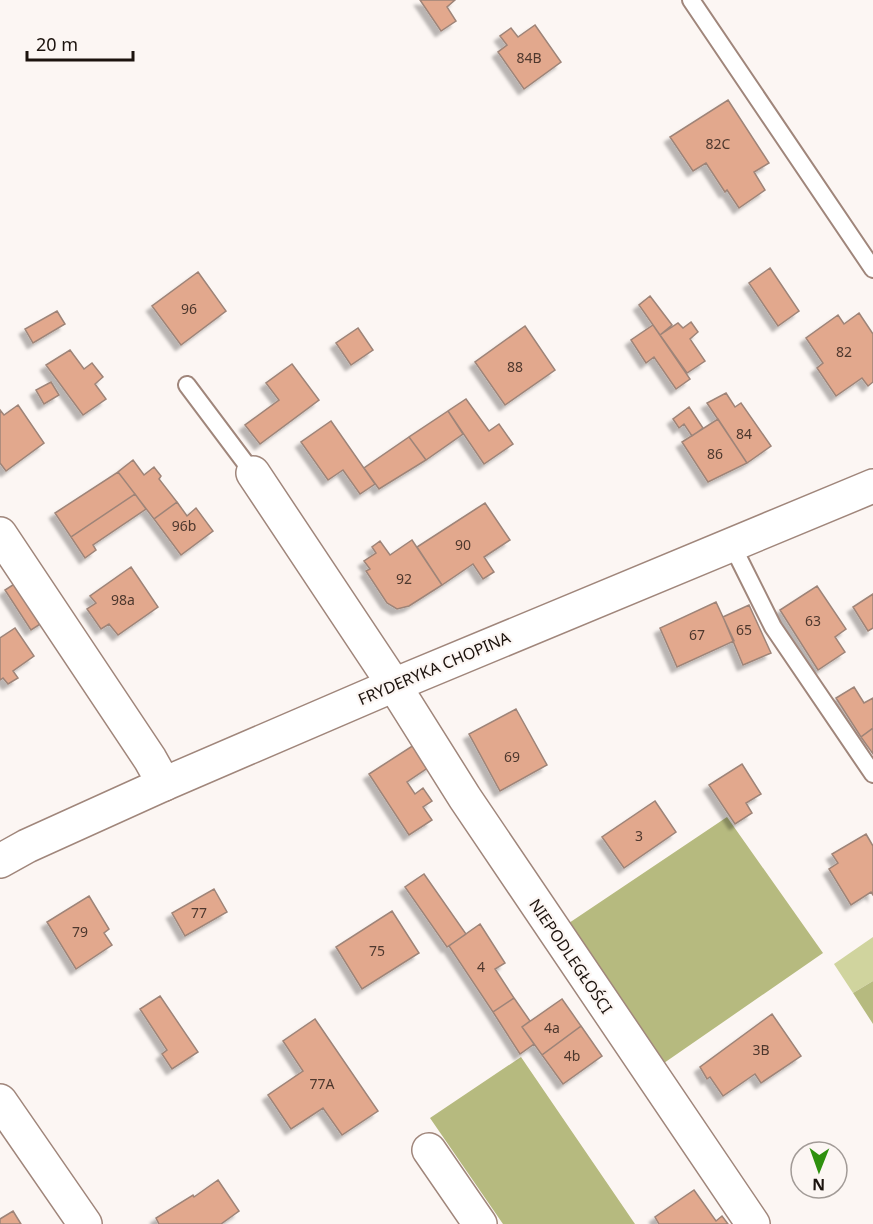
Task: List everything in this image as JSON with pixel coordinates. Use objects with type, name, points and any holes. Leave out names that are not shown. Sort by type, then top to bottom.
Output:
[{"type":"street","name":"NIEPODLEGŁOŚCI","points":[[253,473],[394,685],[465,798],[753,1224]]},
{"type":"street","name":"FRYDERYKA CHOPINA","points":[[0,861],[27,846],[164,784],[394,685],[873,486]]},
{"type":"street","points":[[0,534],[144,749],[164,784]]},
{"type":"street","points":[[0,1101],[85,1224]]},
{"type":"street","points":[[429,1150],[480,1224]]},
{"type":"lane","points":[[691,0],[873,269]]},
{"type":"lane","points":[[187,385],[253,473]]},
{"type":"lane","points":[[732,545],[773,627],[873,774]]},
{"type":"green space","points":[[727,817],[823,953],[664,1063],[569,923]]},
{"type":"green space","points":[[873,937],[873,981],[853,993],[834,964]]},
{"type":"green space","points":[[873,981],[873,1024],[853,993]]},
{"type":"green space","points":[[521,1057],[635,1224],[503,1224],[430,1118]]},
{"type":"building","points":[[420,0],[455,0],[447,7],[456,21],[441,31]]},
{"type":"building","points":[[535,25],[561,62],[524,89],[498,52],[507,45],[500,36],[511,28],[518,37]]},
{"type":"building","points":[[728,100],[769,163],[754,172],[765,190],[739,208],[727,190],[725,192],[706,163],[693,171],[670,137]]},
{"type":"building","points":[[770,268],[799,311],[778,326],[749,283]]},
{"type":"building","points":[[198,272],[226,311],[181,345],[152,306]]},
{"type":"building","points":[[650,296],[672,325],[660,335],[639,305]]},
{"type":"building","points":[[57,311],[65,324],[33,343],[25,329]]},
{"type":"building","points":[[859,313],[873,334],[873,382],[868,386],[862,378],[836,396],[817,368],[823,363],[806,338],[838,315],[844,324]]},
{"type":"building","points":[[691,322],[698,332],[690,339],[705,361],[687,373],[660,335],[678,323],[683,328]]},
{"type":"building","points":[[653,325],[690,379],[676,389],[654,357],[646,363],[631,340]]},
{"type":"building","points":[[525,326],[555,370],[505,405],[475,362]]},
{"type":"building","points":[[358,328],[373,350],[351,365],[336,343]]},
{"type":"building","points":[[70,350],[84,369],[92,363],[103,377],[95,384],[106,399],[83,415],[46,365]]},
{"type":"building","points":[[292,364],[319,400],[260,444],[245,425],[279,400],[266,383]]},
{"type":"building","points":[[51,382],[59,395],[44,404],[36,390]]},
{"type":"building","points":[[726,393],[735,407],[741,403],[771,446],[747,463],[707,403]]},
{"type":"building","points":[[466,399],[489,431],[499,424],[513,444],[484,464],[448,411]]},
{"type":"building","points":[[18,405],[44,443],[6,471],[0,463],[0,410],[4,415]]},
{"type":"building","points":[[689,407],[703,428],[692,436],[684,424],[679,428],[673,419]]},
{"type":"building","points":[[448,411],[463,434],[426,460],[409,437]]},
{"type":"building","points":[[718,419],[747,463],[708,482],[682,442]]},
{"type":"building","points":[[331,421],[375,484],[360,494],[343,470],[328,480],[301,442]]},
{"type":"building","points":[[409,437],[426,460],[379,489],[364,468]]},
{"type":"building","points":[[133,460],[144,475],[154,467],[161,476],[159,479],[177,502],[154,519],[118,472]]},
{"type":"building","points":[[118,472],[135,494],[71,537],[55,513]]},
{"type":"building","points":[[135,494],[146,509],[93,545],[96,550],[85,558],[71,537]]},
{"type":"building","points":[[177,502],[187,516],[196,508],[213,531],[181,555],[154,519]]},
{"type":"building","points":[[485,503],[510,540],[484,557],[494,572],[483,579],[473,564],[442,585],[417,547]]},
{"type":"building","points":[[412,540],[442,585],[409,606],[397,609],[387,603],[366,571],[370,569],[364,561],[376,553],[372,547],[380,541],[390,555]]},
{"type":"building","points":[[131,567],[158,607],[118,635],[109,624],[101,629],[87,609],[96,603],[90,596]]},
{"type":"building","points":[[19,581],[45,621],[31,630],[5,590]]},
{"type":"building","points":[[817,586],[846,629],[835,637],[845,652],[818,670],[780,610]]},
{"type":"building","points":[[873,594],[873,628],[868,631],[853,607]]},
{"type":"building","points":[[716,602],[734,641],[677,667],[660,628]]},
{"type":"building","points":[[749,605],[771,653],[743,665],[723,617]]},
{"type":"building","points":[[15,628],[34,656],[13,671],[18,678],[8,684],[3,678],[0,680],[0,638]]},
{"type":"building","points":[[854,687],[864,703],[873,698],[873,728],[861,737],[836,698]]},
{"type":"building","points":[[516,709],[547,765],[500,791],[469,734]]},
{"type":"building","points":[[873,728],[873,754],[861,737]]},
{"type":"building","points":[[417,743],[432,765],[407,782],[415,794],[423,788],[432,801],[423,807],[432,820],[409,835],[369,774]]},
{"type":"building","points":[[742,764],[761,794],[746,803],[752,813],[735,824],[709,785]]},
{"type":"building","points":[[655,801],[676,832],[624,868],[602,837]]},
{"type":"building","points":[[866,834],[873,846],[873,895],[871,892],[851,905],[829,869],[838,863],[832,854]]},
{"type":"building","points":[[424,874],[466,934],[447,947],[405,887]]},
{"type":"building","points":[[214,889],[227,912],[185,936],[172,913]]},
{"type":"building","points":[[89,896],[109,929],[104,933],[112,945],[76,969],[47,922]]},
{"type":"building","points":[[392,911],[419,953],[362,989],[336,947]]},
{"type":"building","points":[[480,924],[505,963],[495,969],[514,998],[493,1012],[449,946]]},
{"type":"building","points":[[160,996],[198,1052],[172,1069],[162,1054],[167,1050],[140,1009]]},
{"type":"building","points":[[514,998],[530,1021],[522,1027],[534,1044],[520,1054],[493,1012]]},
{"type":"building","points":[[562,999],[581,1026],[542,1055],[522,1027]]},
{"type":"building","points":[[772,1014],[801,1056],[761,1083],[755,1074],[723,1096],[710,1077],[707,1079],[700,1067]]},
{"type":"building","points":[[315,1019],[378,1111],[342,1135],[323,1108],[291,1129],[268,1095],[303,1071],[283,1041]]},
{"type":"building","points":[[581,1026],[602,1056],[563,1084],[542,1055]]},
{"type":"building","points":[[218,1180],[239,1211],[221,1224],[159,1224],[156,1218],[193,1195],[194,1197]]},
{"type":"building","points":[[694,1190],[716,1221],[722,1216],[728,1224],[659,1224],[655,1217]]},
{"type":"building","points":[[13,1211],[21,1224],[0,1224],[0,1219]]}]
